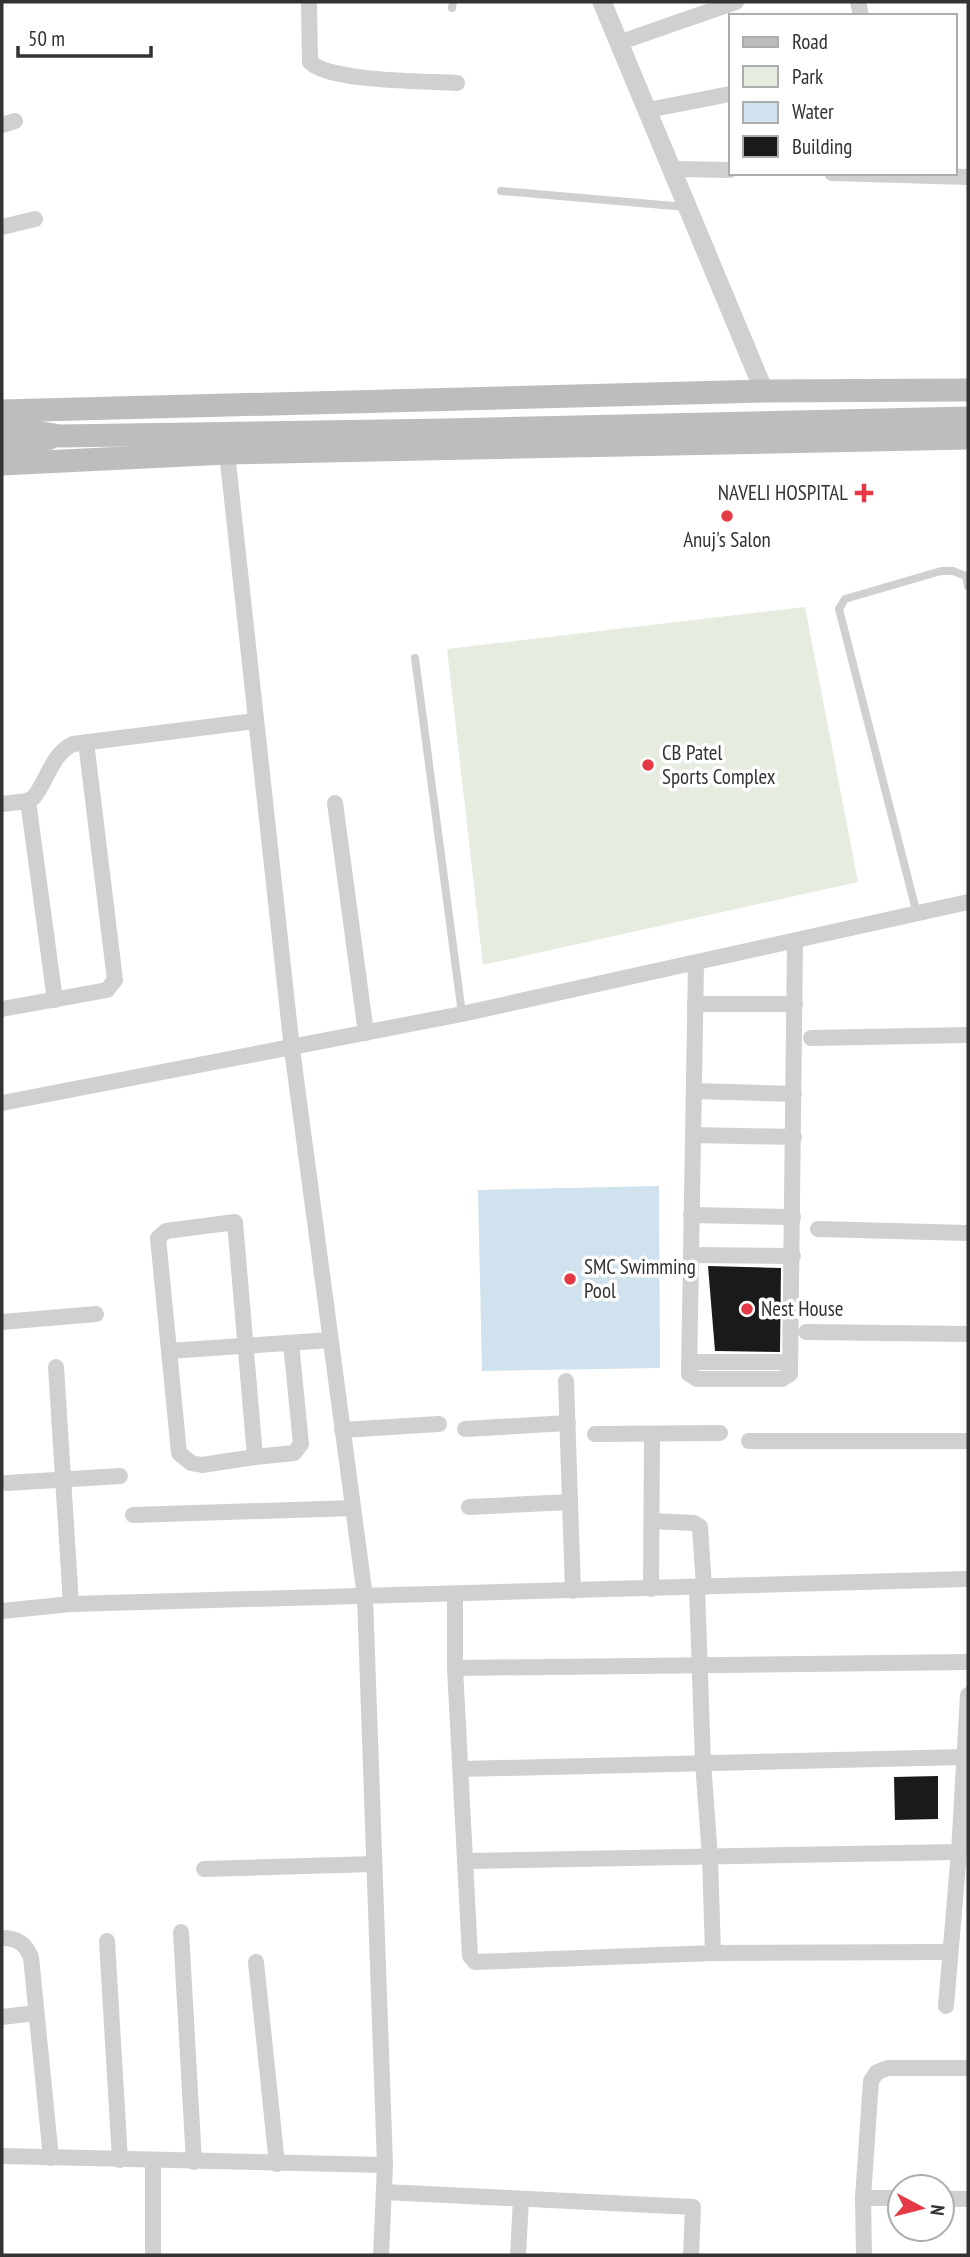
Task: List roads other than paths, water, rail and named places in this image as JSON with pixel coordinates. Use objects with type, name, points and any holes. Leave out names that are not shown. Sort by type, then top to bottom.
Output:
[{"type":"main road","points":[[2,411],[764,391],[968,390]]},
{"type":"main road","points":[[2,430],[19,429],[60,436],[968,418]]},
{"type":"main road","points":[[2,446],[22,445],[60,436]]},
{"type":"main road","points":[[2,464],[227,453],[968,438]]},
{"type":"street","points":[[309,2],[310,62],[317,69],[336,75],[457,83]]},
{"type":"street","points":[[602,2],[764,391]]},
{"type":"street","points":[[618,43],[736,2]]},
{"type":"street","points":[[648,110],[729,94]]},
{"type":"street","points":[[673,169],[729,170]]},
{"type":"street","points":[[900,175],[968,177]]},
{"type":"street","points":[[2,227],[34,219]]},
{"type":"street","points":[[227,453],[292,1048],[365,1597],[385,2165],[381,2255]]},
{"type":"street","points":[[2,804],[29,801],[64,748],[86,742],[255,721]]},
{"type":"street","points":[[2,1009],[107,990],[115,980],[86,742]]},
{"type":"street","points":[[29,801],[55,1000]]},
{"type":"street","points":[[335,803],[366,1033]]},
{"type":"street","points":[[2,1103],[462,1014],[968,902]]},
{"type":"street","points":[[696,963],[689,1374],[697,1379],[782,1379],[790,1374],[795,941]]},
{"type":"street","points":[[695,1004],[795,1004]]},
{"type":"street","points":[[811,1038],[968,1035]]},
{"type":"street","points":[[694,1091],[794,1094]]},
{"type":"street","points":[[693,1135],[794,1137]]},
{"type":"street","points":[[691,1215],[793,1217]]},
{"type":"street","points":[[255,1457],[235,1222],[166,1231],[158,1238],[179,1453],[191,1463],[202,1465],[293,1453],[300,1444],[291,1343]]},
{"type":"street","points":[[818,1229],[968,1233]]},
{"type":"street","points":[[691,1255],[793,1256]]},
{"type":"street","points":[[2,1322],[96,1314]]},
{"type":"street","points":[[806,1332],[968,1334]]},
{"type":"street","points":[[169,1351],[330,1340]]},
{"type":"street","points":[[56,1367],[71,1604]]},
{"type":"street","points":[[566,1381],[573,1591]]},
{"type":"street","points":[[342,1430],[439,1423]]},
{"type":"street","points":[[465,1429],[568,1423]]},
{"type":"street","points":[[595,1434],[720,1433]]},
{"type":"street","points":[[651,1589],[652,1434]]},
{"type":"street","points":[[749,1441],[968,1441]]},
{"type":"street","points":[[7,1483],[120,1476]]},
{"type":"street","points":[[469,1507],[570,1502]]},
{"type":"street","points":[[133,1515],[352,1508]]},
{"type":"street","points":[[652,1521],[694,1522],[700,1527],[703,1762],[713,1953]]},
{"type":"street","points":[[2,1611],[71,1604],[968,1579]]},
{"type":"street","points":[[455,1594],[455,1668],[470,1956],[475,1962],[713,1953],[950,1951]]},
{"type":"street","points":[[455,1668],[968,1662]]},
{"type":"street","points":[[946,2006],[959,1852],[968,1695]]},
{"type":"street","points":[[461,1769],[965,1757]]},
{"type":"street","points":[[466,1861],[959,1852]]},
{"type":"street","points":[[204,1869],[374,1864]]},
{"type":"street","points":[[181,1932],[194,2162]]},
{"type":"street","points":[[2,1938],[16,1939],[27,1948],[30,1957],[51,2158]]},
{"type":"street","points":[[107,1941],[120,2160]]},
{"type":"street","points":[[256,1962],[277,2164]]},
{"type":"street","points":[[2,2017],[36,2013]]},
{"type":"street","points":[[864,2255],[863,2198],[868,2094],[871,2081],[877,2072],[887,2068],[968,2068]]},
{"type":"street","points":[[2,2156],[385,2165]]},
{"type":"street","points":[[153,2161],[153,2255]]},
{"type":"street","points":[[384,2192],[693,2207],[691,2255]]},
{"type":"street","points":[[863,2198],[886,2198]]},
{"type":"street","points":[[518,2255],[522,2199]]},
{"type":"lane","points":[[500,191],[688,207]]},
{"type":"lane","points":[[917,914],[839,609],[845,599],[942,571],[953,571],[966,576],[968,586]]},
{"type":"lane","points":[[415,658],[462,1014]]},
{"type":"water","name":"SMC Swimming Pool","points":[[659,1186],[660,1368],[482,1371],[478,1190]]},
{"type":"place","name":"NAVELI HOSPITAL","points":[[864,493]]},
{"type":"place","name":"Anuj's Salon","points":[[727,516]]},
{"type":"place","name":"CB Patel Sports Complex","points":[[648,765]]},
{"type":"place","name":"SMC Swimming Pool","points":[[570,1279]]},
{"type":"place","name":"Nest House","points":[[747,1309]]}]
